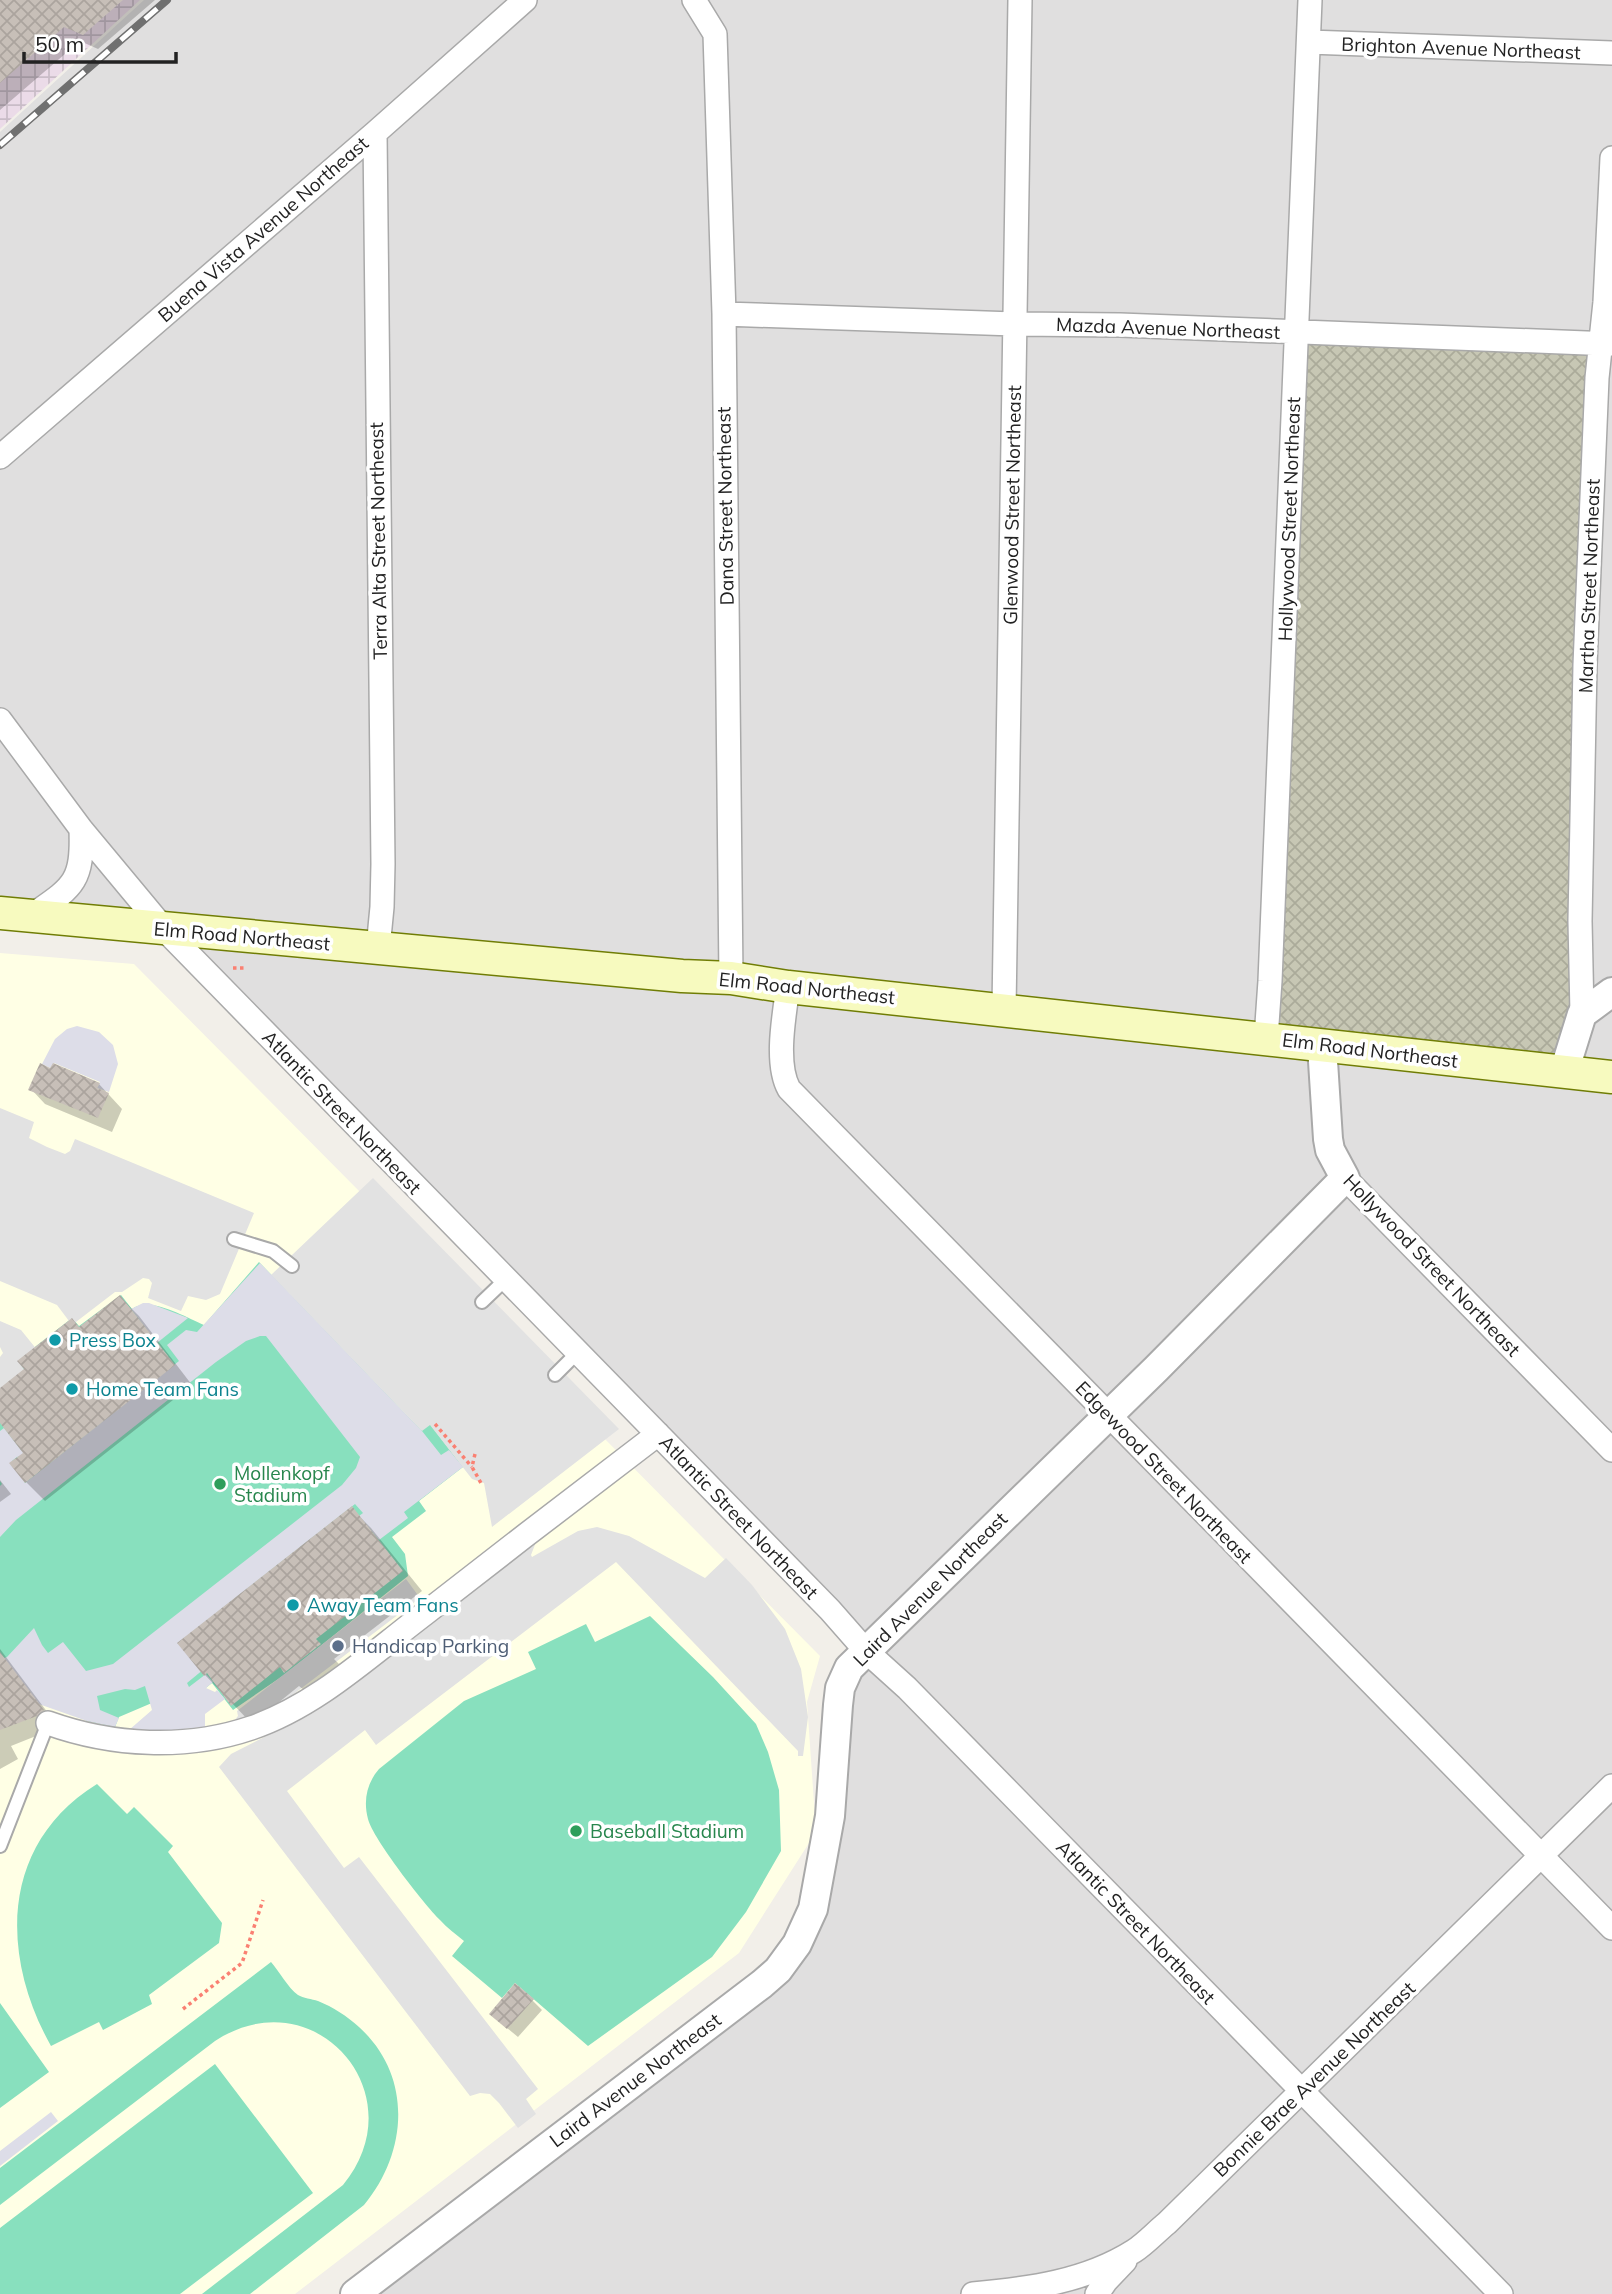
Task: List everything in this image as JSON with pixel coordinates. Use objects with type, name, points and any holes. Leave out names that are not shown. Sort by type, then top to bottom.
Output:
[{"type":"main road","name":"Elm Road Northeast","points":[[0,913],[682,976],[731,978],[788,987],[1612,1077]]},
{"type":"street","name":"Buena Vista Avenue Northeast","points":[[0,457],[525,0]]},
{"type":"street","name":"Dana Street Northeast","points":[[694,0],[715,34]]},
{"type":"street","name":"Dana Street Northeast","points":[[716,0],[724,314],[731,978]]},
{"type":"street","name":"Glenwood Street Northeast","points":[[1004,1009],[1020,0]]},
{"type":"street","name":"Hollywood Street Northeast","points":[[1266,1038],[1310,0]]},
{"type":"street","name":"Brighton Avenue Northeast","points":[[1309,42],[1612,53]]},
{"type":"street","name":"Terra Alta Street Northeast","points":[[375,133],[383,864],[378,948]]},
{"type":"street","name":"Martha Street Northeast","points":[[1582,1014],[1580,921],[1585,665],[1597,392],[1606,344],[1605,302],[1612,158]]},
{"type":"street","name":"Mazda Avenue Northeast","points":[[724,314],[1120,325],[1606,344]]},
{"type":"street","name":"Atlantic Street Northeast","points":[[0,720],[81,829],[165,930],[830,1610],[866,1651],[917,1698],[1501,2294]]},
{"type":"street","points":[[31,916],[68,890],[79,874],[81,829]]},
{"type":"street","name":"Edgewood Street Northeast","points":[[788,987],[783,1030],[783,1078],[789,1089],[1612,1928]]},
{"type":"street","points":[[1564,1072],[1582,1014],[1612,992]]},
{"type":"street","name":"Hollywood Street Northeast","points":[[1322,1046],[1328,1139],[1330,1150],[1345,1178],[1612,1450]]},
{"type":"street","name":"Laird Avenue Northeast","points":[[355,2294],[762,1984],[789,1956],[813,1909],[830,1816],[840,1688],[849,1668],[1345,1178]]},
{"type":"street","points":[[48,1723],[90,1736],[155,1743],[238,1732],[273,1719],[338,1680],[658,1434]]},
{"type":"street","name":"Bonnie Brae Avenue Northeast","points":[[973,2294],[1007,2293],[1047,2286],[1095,2270],[1134,2251],[1167,2223],[1612,1786]]},
{"type":"street","points":[[1097,2294],[1134,2251]]},
{"type":"lane","points":[[234,1238],[273,1251],[292,1266]]},
{"type":"lane","points":[[482,1302],[506,1279]]},
{"type":"lane","points":[[555,1375],[578,1352]]},
{"type":"lane","points":[[0,1846],[48,1723]]},
{"type":"path","points":[[231,958],[235,968],[245,968]]},
{"type":"path","points":[[435,1424],[472,1467],[481,1483]]},
{"type":"path","points":[[472,1467],[475,1454]]},
{"type":"path","points":[[183,2009],[242,1963],[263,1900]]},
{"type":"shaded area","points":[[0,0],[140,0],[0,129]]},
{"type":"shaded area","points":[[144,0],[1612,0],[1612,2294],[355,2294],[797,1944],[838,1705],[861,1655],[165,930],[0,913],[0,132]]},
{"type":"shaded area","points":[[1296,332],[1601,344],[1580,921],[1564,1072],[1266,1038]]},
{"type":"shaded area","points":[[0,953],[134,964],[820,1656],[807,1702],[816,1832],[739,1953],[295,2294],[0,2294]]},
{"type":"shaded area","points":[[77,1026],[99,1032],[113,1045],[118,1064],[109,1092],[97,1088],[100,1082],[54,1063],[50,1068],[42,1064],[55,1039],[67,1029]]},
{"type":"shaded area","points":[[0,1108],[34,1122],[29,1138],[47,1147],[65,1154],[70,1151],[75,1139],[254,1213],[220,1294],[206,1300],[188,1296],[181,1311],[148,1298],[152,1283],[143,1278],[122,1292],[115,1292],[72,1325],[57,1305],[0,1281]]},
{"type":"shaded area","points":[[373,1178],[619,1429],[492,1527],[484,1483],[472,1479],[430,1425],[422,1431],[271,1275]]},
{"type":"shaded area","points":[[260,1263],[422,1431],[441,1455],[449,1450],[463,1467],[404,1512],[408,1518],[379,1540],[359,1516],[363,1513],[355,1504],[178,1643],[204,1669],[187,1683],[189,1687],[206,1674],[213,1682],[206,1688],[215,1692],[217,1690],[225,1699],[205,1714],[205,1727],[164,1731],[129,1730],[152,1710],[145,1686],[97,1696],[100,1710],[119,1718],[115,1727],[87,1721],[33,1702],[1,1659],[7,1657],[34,1628],[48,1653],[63,1642],[86,1671],[113,1664],[342,1485],[356,1468],[360,1457],[266,1336],[260,1336],[246,1341],[216,1362],[16,1520],[0,1537],[0,1431],[4,1428],[25,1455],[12,1461],[25,1483],[179,1361],[167,1345],[186,1330],[197,1332]]},
{"type":"shaded area","points":[[143,1303],[188,1318],[157,1343],[131,1309]]},
{"type":"shaded area","points":[[0,1321],[21,1330],[38,1351],[21,1365],[32,1380],[0,1405],[0,1357],[3,1353],[0,1347]]},
{"type":"shaded area","points":[[597,1527],[629,1536],[705,1578],[726,1558],[752,1585],[785,1629],[801,1669],[808,1717],[803,1756],[798,1756],[798,1751],[616,1562],[376,1745],[365,1730],[287,1791],[344,1868],[359,1857],[538,2089],[526,2099],[536,2114],[518,2128],[490,2094],[470,2096],[219,1767],[231,1754],[313,1712],[536,1542],[532,1557],[578,1531]]},
{"type":"shaded area","name":"Handicap Parking","points":[[406,1579],[420,1598],[282,1703],[234,1721],[238,1716],[237,1711]]},
{"type":"shaded area","points":[[51,2112],[58,2121],[0,2166],[0,2151]]},
{"type":"green space","name":"Mollenkopf Stadium","points":[[259,1262],[421,1430],[430,1424],[463,1467],[419,1501],[426,1511],[392,1537],[405,1554],[408,1576],[284,1675],[233,1710],[212,1683],[183,1706],[173,1694],[119,1717],[115,1727],[87,1721],[0,1657],[0,1388],[17,1361],[72,1318],[79,1326],[121,1295],[132,1309],[139,1306],[158,1306],[204,1325]]},
{"type":"green space","name":"Baseball Stadium","points":[[650,1616],[713,1677],[756,1724],[768,1752],[779,1790],[781,1851],[746,1912],[712,1957],[588,2046],[515,1983],[502,1998],[452,1956],[464,1941],[433,1912],[389,1856],[368,1819],[366,1799],[369,1786],[379,1769],[464,1701],[536,1669],[528,1652],[586,1624],[595,1642]]},
{"type":"green space","points":[[97,1784],[127,1814],[134,1807],[173,1846],[168,1852],[222,1923],[219,1943],[149,1995],[152,2004],[103,2030],[99,2022],[51,2046],[34,2011],[23,1975],[18,1939],[18,1903],[26,1869],[42,1837],[65,1809]]},
{"type":"green space","points":[[271,1962],[298,1995],[329,2006],[359,2027],[377,2047],[389,2068],[396,2091],[396,2138],[379,2184],[364,2205],[250,2294],[202,2294],[343,2185],[363,2150],[369,2115],[362,2082],[344,2054],[319,2034],[287,2023],[252,2025],[215,2041],[0,2205],[0,2168]]},
{"type":"green space","points":[[0,2003],[49,2072],[0,2108]]},
{"type":"green space","points":[[215,2064],[313,2193],[180,2294],[0,2294],[0,2228]]},
{"type":"building","points":[[0,0],[123,0],[83,35],[64,27],[0,83]]},
{"type":"building","points":[[40,1063],[50,1068],[53,1063],[100,1083],[97,1088],[109,1093],[98,1118],[28,1090]]},
{"type":"building","name":"Home Team Fans","points":[[120,1295],[175,1365],[25,1483],[9,1463],[23,1453],[0,1423],[0,1388],[24,1369],[17,1361],[72,1318],[79,1327]]},
{"type":"building","name":"Away Team Fans","points":[[352,1506],[403,1571],[316,1639],[321,1644],[284,1673],[280,1667],[231,1706],[207,1673],[204,1676],[177,1643]]},
{"type":"building","points":[[0,1652],[44,1710],[37,1716],[0,1730]]},
{"type":"building","points":[[515,1983],[534,1999],[507,2029],[489,2014]]},
{"type":"railway","points":[[0,145],[167,0]]},
{"type":"place","name":"Press Box","points":[[55,1340]]},
{"type":"place","name":"Home Team Fans","points":[[72,1389]]},
{"type":"place","name":"Mollenkopf Stadium","points":[[220,1484]]},
{"type":"place","name":"Away Team Fans","points":[[293,1605]]},
{"type":"place","name":"Handicap Parking","points":[[338,1646]]},
{"type":"place","name":"Baseball Stadium","points":[[576,1831]]}]
